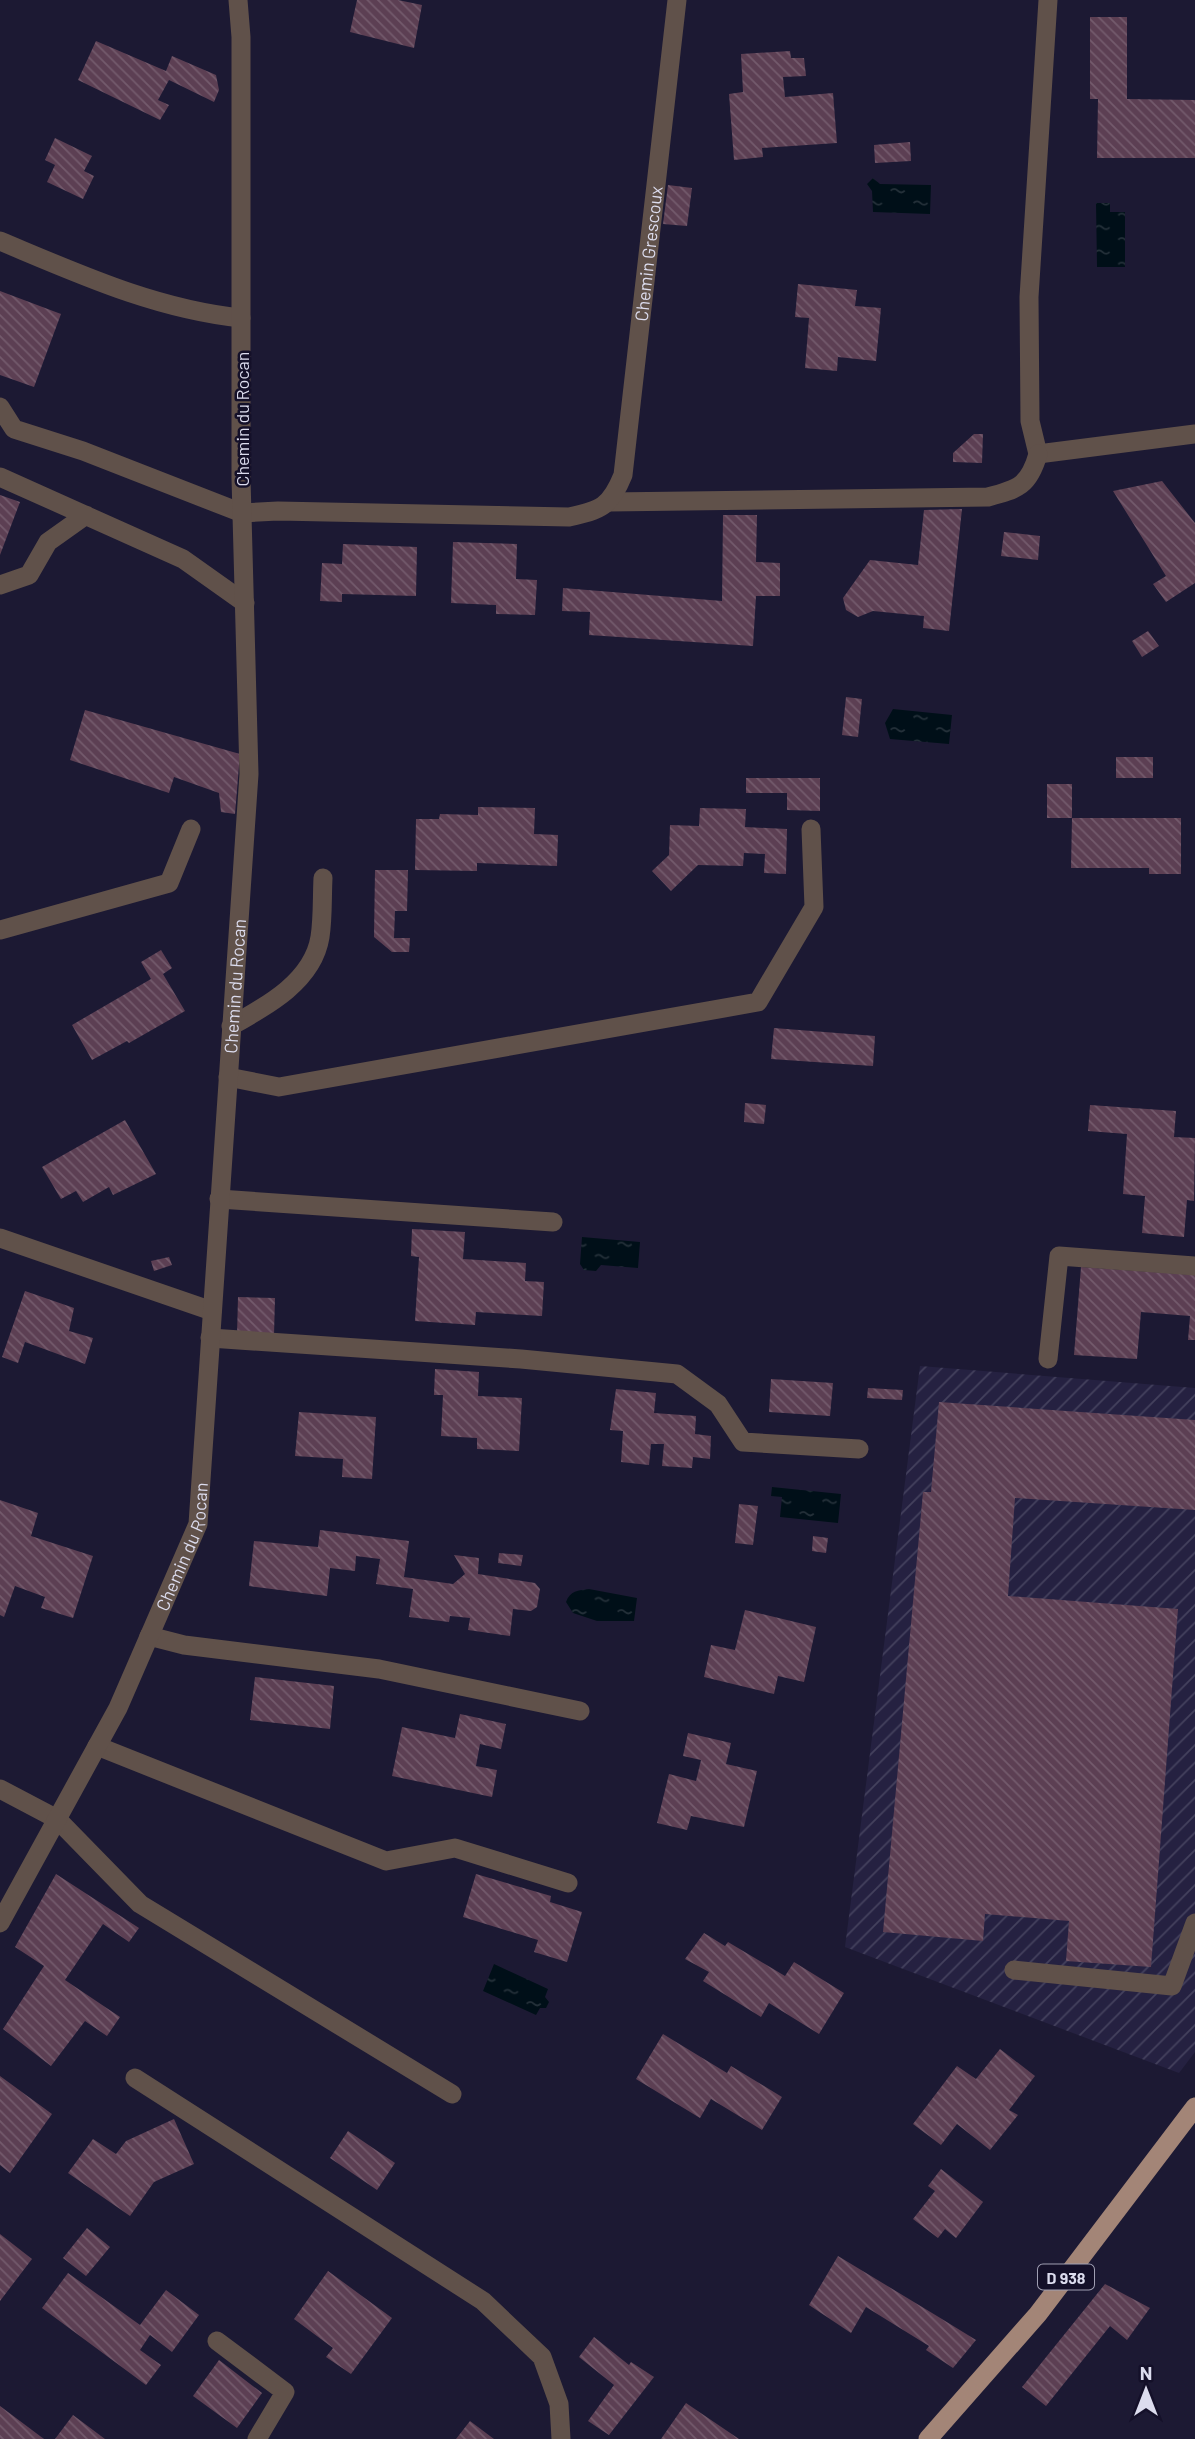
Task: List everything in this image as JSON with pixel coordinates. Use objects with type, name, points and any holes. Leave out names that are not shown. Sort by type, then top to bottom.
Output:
[{"type":"main road","name":"D 938","points":[[928,2439],[1038,2314],[1195,2107]]},
{"type":"street","name":"Chemin du Rocan","points":[[0,1923],[97,1746],[198,1524],[249,774],[242,513],[241,37],[238,0]]},
{"type":"street","name":"Chemin Grescoux","points":[[609,502],[614,498],[623,475],[677,0]]},
{"type":"street","points":[[0,407],[14,429],[83,451],[242,513],[278,511],[569,517],[597,511],[609,502],[988,497],[1014,491],[1032,475],[1038,454],[1030,421],[1029,297],[1048,0]]},
{"type":"street","points":[[0,241],[129,295],[200,314],[241,318]]},
{"type":"street","points":[[1038,454],[1195,434]]},
{"type":"street","points":[[0,477],[183,559],[245,603]]},
{"type":"street","points":[[0,585],[29,575],[48,542],[86,515]]},
{"type":"street","points":[[0,930],[169,883],[191,829]]},
{"type":"street","points":[[228,1077],[279,1087],[758,1002],[814,907],[811,829]]},
{"type":"street","points":[[231,1026],[266,1007],[306,972],[320,939],[323,878]]},
{"type":"street","points":[[219,1199],[553,1222]]},
{"type":"street","points":[[0,1238],[212,1311]]},
{"type":"street","points":[[1048,1359],[1059,1256],[1195,1266]]},
{"type":"street","points":[[210,1338],[521,1359],[677,1374],[718,1404],[743,1442],[859,1449]]},
{"type":"street","points":[[149,1636],[184,1645],[379,1669],[580,1710]]},
{"type":"street","points":[[97,1746],[386,1861],[455,1848],[568,1884]]},
{"type":"street","points":[[0,1789],[57,1819],[140,1904],[452,2094]]},
{"type":"street","points":[[1014,1970],[1172,1986],[1195,1923]]},
{"type":"street","points":[[135,2078],[279,2167],[483,2301],[542,2357],[559,2404],[561,2439]]},
{"type":"street","points":[[217,2341],[285,2392],[257,2439]]},
{"type":"shaded area","points":[[920,1366],[1195,1388],[1195,2052],[1179,2073],[845,1947]]},
{"type":"water","points":[[873,178],[880,184],[931,185],[930,214],[873,212],[872,191],[867,184]]},
{"type":"water","points":[[1096,203],[1110,203],[1110,212],[1125,212],[1125,267],[1097,267]]},
{"type":"water","points":[[893,709],[952,715],[949,744],[890,739],[885,723]]},
{"type":"water","points":[[582,1237],[640,1242],[638,1268],[601,1265],[596,1271],[584,1270],[580,1264]]},
{"type":"water","points":[[772,1487],[841,1494],[838,1523],[780,1517],[782,1497],[771,1496]]},
{"type":"water","points":[[589,1589],[637,1598],[634,1621],[597,1621],[573,1613],[566,1602],[570,1595]]},
{"type":"water","points":[[494,1964],[548,1989],[545,1997],[549,2002],[546,2008],[540,2008],[536,2015],[483,1991]]},
{"type":"building","points":[[357,0],[398,0],[422,5],[414,48],[350,32]]},
{"type":"building","points":[[1090,17],[1127,17],[1127,99],[1195,100],[1195,158],[1097,158],[1098,99],[1090,99]]},
{"type":"building","points":[[96,41],[166,71],[172,56],[216,75],[219,90],[214,102],[169,80],[158,100],[169,105],[160,120],[78,80]]},
{"type":"building","points":[[790,51],[791,58],[804,58],[806,76],[783,77],[785,97],[833,93],[837,143],[762,148],[763,157],[734,160],[729,94],[743,92],[741,54]]},
{"type":"building","points":[[55,138],[92,156],[84,171],[94,176],[83,199],[47,182],[55,165],[45,160]]},
{"type":"building","points":[[910,142],[911,161],[875,163],[874,145]]},
{"type":"building","points":[[668,185],[692,188],[687,226],[663,224]]},
{"type":"building","points":[[798,284],[857,290],[855,306],[881,308],[876,361],[838,357],[837,371],[805,368],[809,318],[795,317]]},
{"type":"building","points":[[0,291],[61,314],[34,387],[0,375]]},
{"type":"building","points":[[974,434],[983,434],[982,463],[953,462],[953,453]]},
{"type":"building","points":[[1162,481],[1195,523],[1195,583],[1166,602],[1153,584],[1166,576],[1113,491]]},
{"type":"building","points":[[0,495],[20,502],[0,555]]},
{"type":"building","points":[[962,509],[949,631],[923,628],[924,616],[873,611],[858,617],[846,610],[843,598],[870,560],[918,565],[924,510]]},
{"type":"building","points":[[723,515],[757,515],[756,562],[780,563],[780,596],[756,596],[753,646],[589,635],[590,612],[562,611],[563,588],[722,601]]},
{"type":"building","points":[[1004,532],[1040,536],[1038,560],[1001,556]]},
{"type":"building","points":[[453,542],[517,544],[516,579],[537,580],[535,615],[496,614],[496,605],[451,603]]},
{"type":"building","points":[[343,544],[417,547],[416,596],[342,594],[342,602],[320,601],[322,563],[342,564]]},
{"type":"building","points":[[1148,631],[1159,646],[1142,657],[1132,641]]},
{"type":"building","points":[[846,697],[862,699],[858,737],[842,735]]},
{"type":"building","points":[[85,710],[240,754],[235,814],[221,812],[219,793],[174,777],[169,793],[70,760]]},
{"type":"building","points":[[1116,757],[1153,757],[1153,778],[1116,778]]},
{"type":"building","points":[[746,778],[820,778],[820,811],[787,810],[787,793],[746,793]]},
{"type":"building","points":[[1047,784],[1072,784],[1072,818],[1047,818]]},
{"type":"building","points":[[478,807],[535,808],[534,834],[558,835],[557,866],[477,863],[477,871],[415,870],[416,819],[439,819],[440,814],[478,815]]},
{"type":"building","points":[[700,808],[746,809],[745,827],[787,829],[786,874],[764,873],[765,854],[744,853],[743,866],[698,865],[671,891],[652,871],[669,855],[670,825],[699,826]]},
{"type":"building","points":[[1072,818],[1181,818],[1181,874],[1149,874],[1149,868],[1071,868]]},
{"type":"building","points":[[375,870],[408,870],[407,911],[395,911],[394,938],[410,938],[409,952],[392,952],[374,937]]},
{"type":"building","points":[[161,950],[172,968],[163,974],[185,1011],[129,1043],[127,1041],[92,1060],[72,1025],[151,979],[141,962]]},
{"type":"building","points":[[774,1028],[875,1036],[873,1066],[771,1059]]},
{"type":"building","points":[[745,1103],[766,1105],[764,1124],[744,1122]]},
{"type":"building","points":[[1090,1105],[1176,1111],[1174,1137],[1195,1138],[1194,1201],[1187,1200],[1184,1237],[1142,1233],[1145,1196],[1123,1194],[1127,1134],[1088,1131]]},
{"type":"building","points":[[125,1120],[156,1174],[113,1195],[109,1187],[83,1202],[76,1191],[61,1199],[42,1167]]},
{"type":"building","points":[[412,1229],[465,1232],[463,1259],[526,1263],[525,1281],[544,1282],[542,1316],[476,1312],[475,1325],[415,1321],[419,1257],[411,1256]]},
{"type":"building","points":[[169,1257],[172,1265],[154,1271],[151,1261]]},
{"type":"building","points":[[1081,1267],[1195,1275],[1195,1340],[1188,1340],[1190,1316],[1141,1312],[1137,1359],[1074,1355]]},
{"type":"building","points":[[25,1291],[74,1308],[69,1331],[93,1338],[85,1364],[25,1342],[18,1363],[2,1357]]},
{"type":"building","points":[[238,1297],[275,1298],[274,1335],[237,1335]]},
{"type":"building","points":[[435,1369],[479,1372],[478,1396],[522,1398],[519,1451],[477,1449],[477,1438],[441,1436],[443,1395],[434,1395]]},
{"type":"building","points":[[771,1379],[833,1383],[830,1416],[769,1412]]},
{"type":"building","points":[[868,1388],[903,1390],[902,1400],[867,1398]]},
{"type":"building","points":[[616,1389],[656,1393],[654,1413],[696,1416],[695,1434],[711,1436],[710,1459],[693,1457],[692,1468],[662,1466],[664,1444],[651,1444],[649,1465],[621,1462],[623,1431],[610,1430]]},
{"type":"building","points":[[939,1402],[1195,1420],[1195,1510],[1015,1498],[1008,1596],[1178,1609],[1151,1967],[1066,1961],[1069,1921],[985,1914],[983,1941],[883,1932],[923,1492],[931,1492]]},
{"type":"building","points":[[299,1412],[376,1417],[372,1479],[342,1477],[343,1459],[295,1456]]},
{"type":"building","points":[[0,1500],[38,1513],[31,1536],[93,1556],[73,1618],[41,1608],[45,1597],[15,1586],[4,1617],[0,1615]]},
{"type":"building","points":[[739,1504],[758,1506],[753,1545],[735,1543]]},
{"type":"building","points":[[320,1530],[409,1541],[404,1577],[453,1584],[465,1574],[454,1555],[479,1558],[478,1574],[535,1583],[540,1589],[537,1607],[531,1611],[513,1609],[510,1636],[468,1630],[470,1618],[450,1616],[449,1622],[409,1617],[413,1589],[376,1584],[380,1559],[356,1556],[355,1571],[330,1568],[327,1596],[249,1586],[254,1541],[318,1547]]},
{"type":"building","points":[[813,1536],[828,1538],[826,1553],[812,1551]]},
{"type":"building","points":[[499,1553],[523,1555],[521,1566],[498,1563]]},
{"type":"building","points":[[745,1610],[816,1627],[804,1682],[778,1676],[774,1694],[704,1677],[711,1645],[735,1650]]},
{"type":"building","points":[[255,1677],[334,1686],[330,1729],[250,1720]]},
{"type":"building","points":[[460,1714],[506,1724],[501,1749],[480,1744],[476,1766],[497,1770],[492,1797],[392,1776],[402,1727],[455,1738]]},
{"type":"building","points":[[688,1733],[731,1743],[726,1764],[757,1771],[744,1827],[691,1816],[687,1830],[657,1823],[669,1774],[696,1781],[701,1760],[683,1756]]},
{"type":"building","points":[[56,1874],[139,1928],[129,1942],[103,1924],[65,1980],[120,2017],[107,2036],[85,2021],[51,2066],[3,2029],[44,1966],[15,1947]]},
{"type":"building","points":[[476,1874],[551,1896],[550,1902],[582,1912],[567,1962],[534,1952],[538,1940],[463,1917]]},
{"type":"building","points":[[704,1933],[725,1946],[728,1942],[785,1976],[794,1962],[844,1993],[819,2034],[769,2003],[761,2017],[703,1981],[709,1972],[685,1959]]},
{"type":"building","points":[[663,2034],[727,2073],[731,2066],[782,2097],[762,2130],[711,2099],[700,2118],[636,2079]]},
{"type":"building","points":[[1000,2049],[1035,2076],[1009,2110],[1018,2115],[990,2150],[957,2124],[941,2145],[913,2124],[957,2066],[976,2079]]},
{"type":"building","points":[[0,2076],[52,2114],[10,2173],[0,2165]]},
{"type":"building","points":[[174,2119],[194,2164],[154,2182],[130,2216],[68,2173],[93,2139],[116,2154],[126,2141]]},
{"type":"building","points":[[348,2131],[395,2163],[377,2190],[330,2158]]},
{"type":"building","points":[[941,2169],[983,2202],[956,2238],[945,2229],[938,2238],[913,2219],[935,2191],[928,2186]]},
{"type":"building","points":[[87,2228],[110,2247],[86,2276],[63,2258]]},
{"type":"building","points":[[0,2234],[32,2259],[0,2301]]},
{"type":"building","points":[[838,2256],[976,2340],[953,2368],[926,2350],[929,2346],[866,2307],[851,2333],[809,2305]]},
{"type":"building","points":[[328,2271],[392,2318],[351,2374],[326,2357],[333,2348],[294,2319]]},
{"type":"building","points":[[68,2273],[140,2325],[166,2290],[199,2315],[172,2352],[150,2335],[140,2350],[161,2365],[146,2385],[42,2308]]},
{"type":"building","points":[[1105,2284],[1150,2308],[1127,2340],[1110,2326],[1046,2406],[1022,2387]]},
{"type":"building","points":[[594,2337],[629,2365],[631,2362],[654,2377],[609,2435],[588,2421],[614,2385],[579,2357]]},
{"type":"building","points":[[219,2360],[262,2393],[237,2428],[193,2396]]},
{"type":"building","points":[[686,2403],[739,2439],[661,2439]]},
{"type":"building","points":[[0,2406],[44,2439],[0,2439]]},
{"type":"building","points":[[73,2415],[105,2439],[55,2439]]},
{"type":"building","points":[[470,2421],[494,2439],[456,2439]]}]
